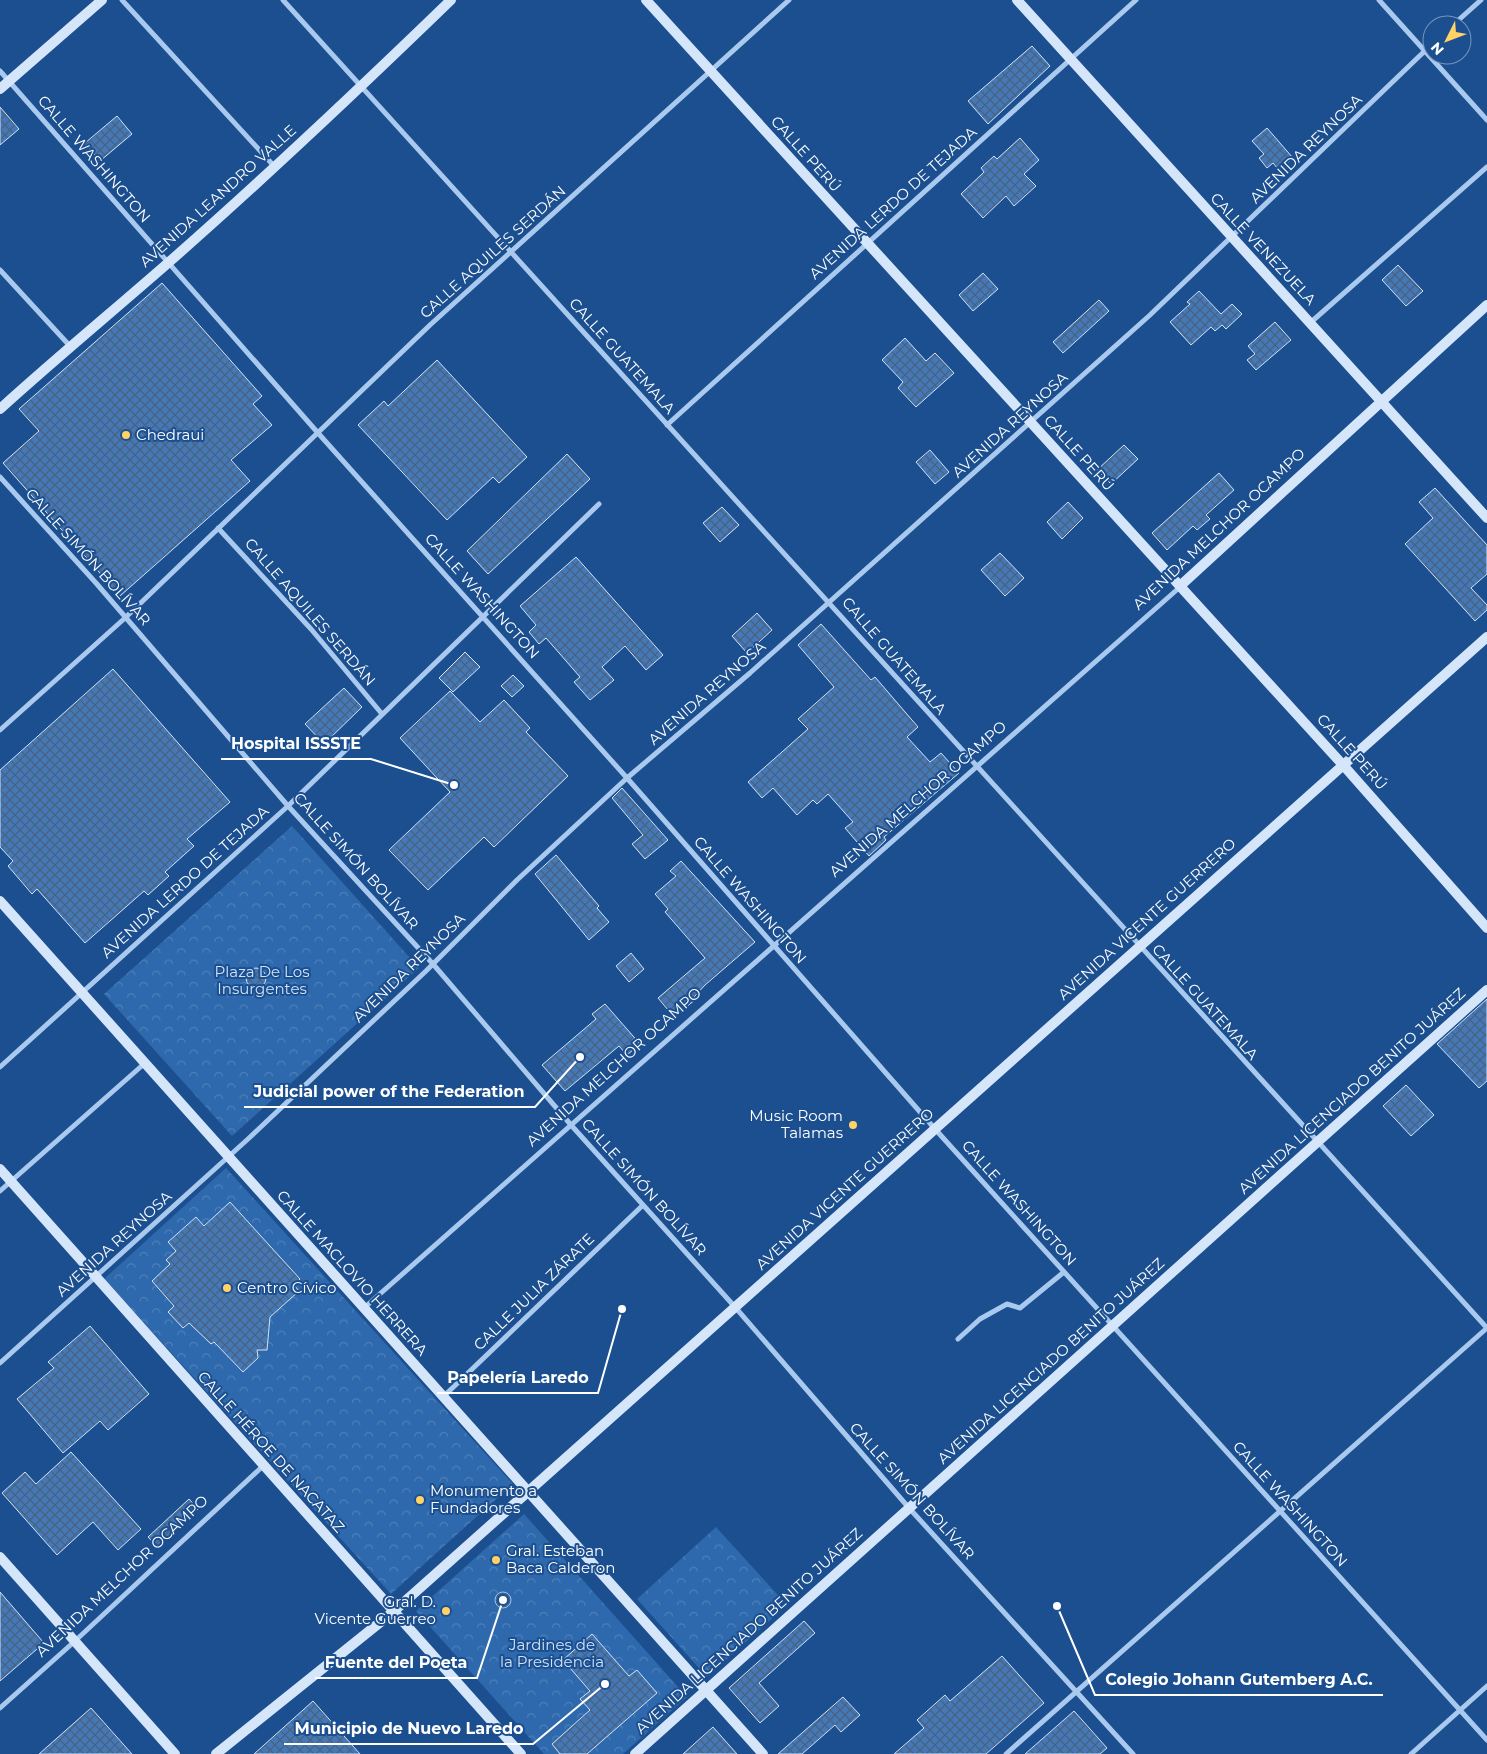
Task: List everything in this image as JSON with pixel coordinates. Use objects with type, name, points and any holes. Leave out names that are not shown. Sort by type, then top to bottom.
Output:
[{"type":"main road","points":[[0,89],[102,0]]},
{"type":"main road","name":"AVENIDA LEANDRO VALLE","points":[[0,409],[70,345],[168,263],[361,86],[451,0]]},
{"type":"main road","name":"CALLE PERÚ","points":[[646,0],[1343,765],[1487,928]]},
{"type":"main road","name":"CALLE VENEZUELA","points":[[1017,0],[1487,518]]},
{"type":"main road","name":"AVENIDA MELCHOR OCAMPO","points":[[1180,586],[1487,306]]},
{"type":"main road","name":"AVENIDA VICENTE GUERRERO","points":[[216,1754],[393,1612],[1487,637]]},
{"type":"main road","name":"CALLE MACLOVIO HERRERA","points":[[0,901],[526,1492],[763,1754]]},
{"type":"main road","name":"AVENIDA LICENCIADO BENITO JUÁREZ","points":[[635,1754],[1487,990]]},
{"type":"main road","name":"CALLE HÉROE DE NACATAZ","points":[[0,1169],[521,1754]]},
{"type":"main road","points":[[0,1557],[175,1754]]},
{"type":"street","points":[[122,0],[274,166]]},
{"type":"street","name":"CALLE GUATEMALA","points":[[283,0],[513,251],[667,425],[829,602],[1138,947],[1487,1328]]},
{"type":"street","name":"CALLE AQUILES SERDÁN","points":[[0,730],[126,618],[430,325],[789,0]]},
{"type":"street","name":"AVENIDA LERDO DE TEJADA","points":[[667,425],[1136,0]]},
{"type":"street","points":[[1379,0],[1422,47]]},
{"type":"street","points":[[1464,15],[1481,0]]},
{"type":"street","name":"AVENIDA REYNOSA","points":[[0,1363],[228,1157],[433,964],[517,880],[627,778],[750,673],[1032,423],[1232,239],[1422,53]]},
{"type":"street","points":[[1438,65],[1487,120]]},
{"type":"street","name":"CALLE WASHINGTON","points":[[0,71],[318,434],[627,778],[935,1128],[1487,1740]]},
{"type":"street","points":[[1310,323],[1487,167]]},
{"type":"street","points":[[0,270],[70,345]]},
{"type":"street","name":"CALLE SIMÓN BOLÍVAR","points":[[0,477],[126,618],[288,806],[433,964],[571,1126],[735,1307],[909,1508],[1133,1754]]},
{"type":"street","name":"AVENIDA LERDO DE TEJADA","points":[[0,1067],[288,806],[600,504]]},
{"type":"street","name":"CALLE AQUILES SERDÁN","points":[[218,528],[311,629],[382,714]]},
{"type":"street","name":"AVENIDA MELCHOR OCAMPO","points":[[363,1309],[1180,586]]},
{"type":"street","points":[[0,1191],[145,1063]]},
{"type":"street","name":"CALLE JULIA ZÁRATE","points":[[442,1397],[643,1205]]},
{"type":"street","points":[[958,1339],[980,1319],[1007,1304],[1020,1308],[1064,1272]]},
{"type":"street","points":[[1006,1754],[1487,1328]]},
{"type":"street","name":"AVENIDA MELCHOR OCAMPO","points":[[0,1708],[264,1465]]},
{"type":"street","points":[[1411,1754],[1487,1686]]},
{"type":"green space","name":"Plaza De Los Insurgentes","points":[[292,826],[419,968],[232,1136],[104,994]]},
{"type":"green space","points":[[226,1168],[513,1484],[391,1594],[104,1279]]},
{"type":"green space","name":"Jardines de la Presidencia","points":[[524,1514],[687,1697],[623,1754],[544,1754],[416,1611]]},
{"type":"green space","points":[[716,1527],[787,1605],[707,1677],[637,1599]]},
{"type":"water","points":[[500,1592],[506,1592],[511,1597],[509,1606],[500,1608],[495,1603],[495,1597]]},
{"type":"building","points":[[1032,46],[1050,66],[988,124],[968,101]]},
{"type":"building","points":[[0,107],[19,129],[0,145]]},
{"type":"building","points":[[117,116],[132,134],[100,161],[85,143]]},
{"type":"building","points":[[1267,128],[1293,158],[1279,170],[1273,163],[1267,168],[1259,158],[1264,154],[1252,141]]},
{"type":"building","points":[[1020,138],[1039,160],[1024,174],[1036,186],[1014,206],[1006,196],[983,218],[961,194],[984,172],[981,168],[994,156],[997,159]]},
{"type":"building","points":[[1398,265],[1423,291],[1406,306],[1382,280]]},
{"type":"building","points":[[983,273],[998,289],[973,311],[959,295]]},
{"type":"building","name":"Chedraui","points":[[162,283],[262,396],[253,404],[272,425],[231,460],[250,481],[120,596],[3,463],[39,431],[19,409]]},
{"type":"building","points":[[1199,291],[1221,314],[1232,304],[1242,314],[1226,329],[1222,325],[1215,331],[1211,327],[1191,345],[1170,322],[1190,304],[1187,302]]},
{"type":"building","points":[[1099,300],[1109,311],[1063,353],[1053,342]]},
{"type":"building","points":[[1275,322],[1291,340],[1256,370],[1247,360],[1255,354],[1248,346]]},
{"type":"building","points":[[905,338],[926,361],[935,353],[954,373],[916,407],[898,388],[903,382],[882,360]]},
{"type":"building","points":[[437,360],[527,457],[499,483],[493,477],[447,520],[358,425],[384,401],[388,406]]},
{"type":"building","points":[[1124,445],[1138,459],[1111,484],[1097,470]]},
{"type":"building","points":[[930,450],[949,472],[935,484],[916,462]]},
{"type":"building","points":[[567,454],[590,479],[488,574],[467,551]]},
{"type":"building","points":[[1219,473],[1234,490],[1206,515],[1210,519],[1197,530],[1193,526],[1167,550],[1152,533]]},
{"type":"building","points":[[1435,488],[1487,545],[1487,574],[1471,588],[1487,605],[1487,610],[1475,621],[1405,544],[1433,518],[1419,502]]},
{"type":"building","points":[[1068,502],[1083,518],[1062,539],[1047,522]]},
{"type":"building","points":[[722,507],[739,525],[720,542],[703,523]]},
{"type":"building","points":[[1000,553],[1024,578],[1005,596],[981,570]]},
{"type":"building","points":[[576,557],[663,655],[646,670],[625,646],[602,667],[614,680],[590,700],[574,682],[580,677],[546,638],[539,644],[529,632],[536,625],[520,606]]},
{"type":"building","points":[[757,613],[772,630],[747,653],[732,636]]},
{"type":"building","points":[[821,624],[871,680],[875,677],[918,727],[907,737],[930,762],[941,753],[959,773],[884,837],[886,840],[869,856],[845,828],[853,822],[828,794],[817,804],[813,800],[797,815],[773,788],[762,798],[748,782],[808,729],[798,719],[834,687],[798,645]]},
{"type":"building","points":[[465,652],[480,667],[453,692],[439,678]]},
{"type":"building","points":[[113,669],[230,802],[187,839],[194,846],[165,872],[169,876],[148,895],[144,891],[85,943],[37,889],[32,894],[8,866],[13,861],[0,847],[0,770]]},
{"type":"building","points":[[513,675],[524,686],[512,697],[501,686]]},
{"type":"building","points":[[344,688],[362,707],[324,744],[305,724]]},
{"type":"building","points":[[450,691],[480,722],[504,700],[530,728],[526,732],[568,776],[494,847],[484,837],[428,890],[389,850],[450,792],[400,738]]},
{"type":"building","points":[[622,788],[668,840],[645,859],[632,844],[643,835],[612,798]]},
{"type":"building","points":[[556,855],[599,906],[597,908],[609,922],[589,940],[535,874]]},
{"type":"building","points":[[681,861],[755,942],[705,985],[694,997],[696,999],[674,1017],[658,998],[705,958],[665,912],[668,909],[655,894],[676,876],[670,871]]},
{"type":"building","points":[[631,953],[644,969],[629,982],[616,966]]},
{"type":"building","points":[[256,968],[263,971],[266,978],[263,985],[256,988],[249,985],[246,978],[249,971]]},
{"type":"building","points":[[1487,999],[1487,1081],[1479,1088],[1437,1044]]},
{"type":"building","points":[[605,1004],[640,1044],[627,1055],[619,1046],[565,1091],[542,1065],[596,1019],[592,1014]]},
{"type":"building","points":[[1406,1085],[1434,1115],[1411,1136],[1383,1106]]},
{"type":"building","name":"Centro Cívico","points":[[230,1202],[300,1279],[294,1285],[299,1291],[270,1317],[267,1350],[257,1350],[258,1358],[243,1372],[214,1342],[211,1344],[189,1323],[183,1328],[168,1312],[174,1306],[152,1281],[170,1264],[166,1260],[176,1251],[168,1242],[196,1217],[204,1226]]},
{"type":"building","points":[[90,1326],[149,1394],[108,1430],[100,1421],[63,1453],[17,1399],[54,1368],[48,1362]]},
{"type":"building","points":[[71,1452],[141,1529],[118,1550],[93,1522],[57,1555],[2,1493],[25,1472],[36,1484]]},
{"type":"building","points":[[189,1499],[198,1509],[157,1547],[148,1537]]},
{"type":"building","points":[[0,1592],[44,1643],[0,1681]]},
{"type":"building","points":[[804,1621],[815,1633],[759,1683],[779,1706],[760,1723],[729,1688]]},
{"type":"building","points":[[592,1634],[629,1676],[637,1670],[657,1693],[587,1754],[560,1754],[552,1744],[590,1710],[580,1699],[590,1691],[563,1660]]},
{"type":"building","points":[[1002,1656],[1044,1703],[986,1754],[894,1754],[924,1728],[917,1720],[945,1695],[950,1701]]},
{"type":"building","points":[[843,1697],[860,1715],[841,1732],[835,1725],[802,1754],[778,1754]]},
{"type":"building","points":[[313,1701],[360,1754],[254,1754]]},
{"type":"building","points":[[91,1708],[132,1754],[39,1754]]},
{"type":"building","points":[[1074,1711],[1107,1748],[1100,1754],[1025,1754]]},
{"type":"building","points":[[713,1727],[737,1754],[683,1754]]},
{"type":"place","name":"Chedraui","points":[[126,435]]},
{"type":"place","name":"Hospital ISSSTE","points":[[454,785]]},
{"type":"place","name":"Judicial power of the Federation","points":[[580,1057]]},
{"type":"place","name":"Music Room Talamas","points":[[853,1125]]},
{"type":"place","name":"Centro Cívico","points":[[227,1288]]},
{"type":"place","name":"Papelería Laredo","points":[[622,1309]]},
{"type":"place","name":"Monumento a Fundadores","points":[[420,1500]]},
{"type":"place","name":"Gral. Esteban Baca Calderon","points":[[496,1560]]},
{"type":"place","name":"Fuente del Poeta","points":[[503,1600]]},
{"type":"place","name":"Colegio Johann Gutemberg A.C.","points":[[1057,1606]]},
{"type":"place","name":"Gral. D. Vicente Guerreo","points":[[446,1611]]},
{"type":"place","name":"Municipio de Nuevo Laredo","points":[[605,1684]]}]
